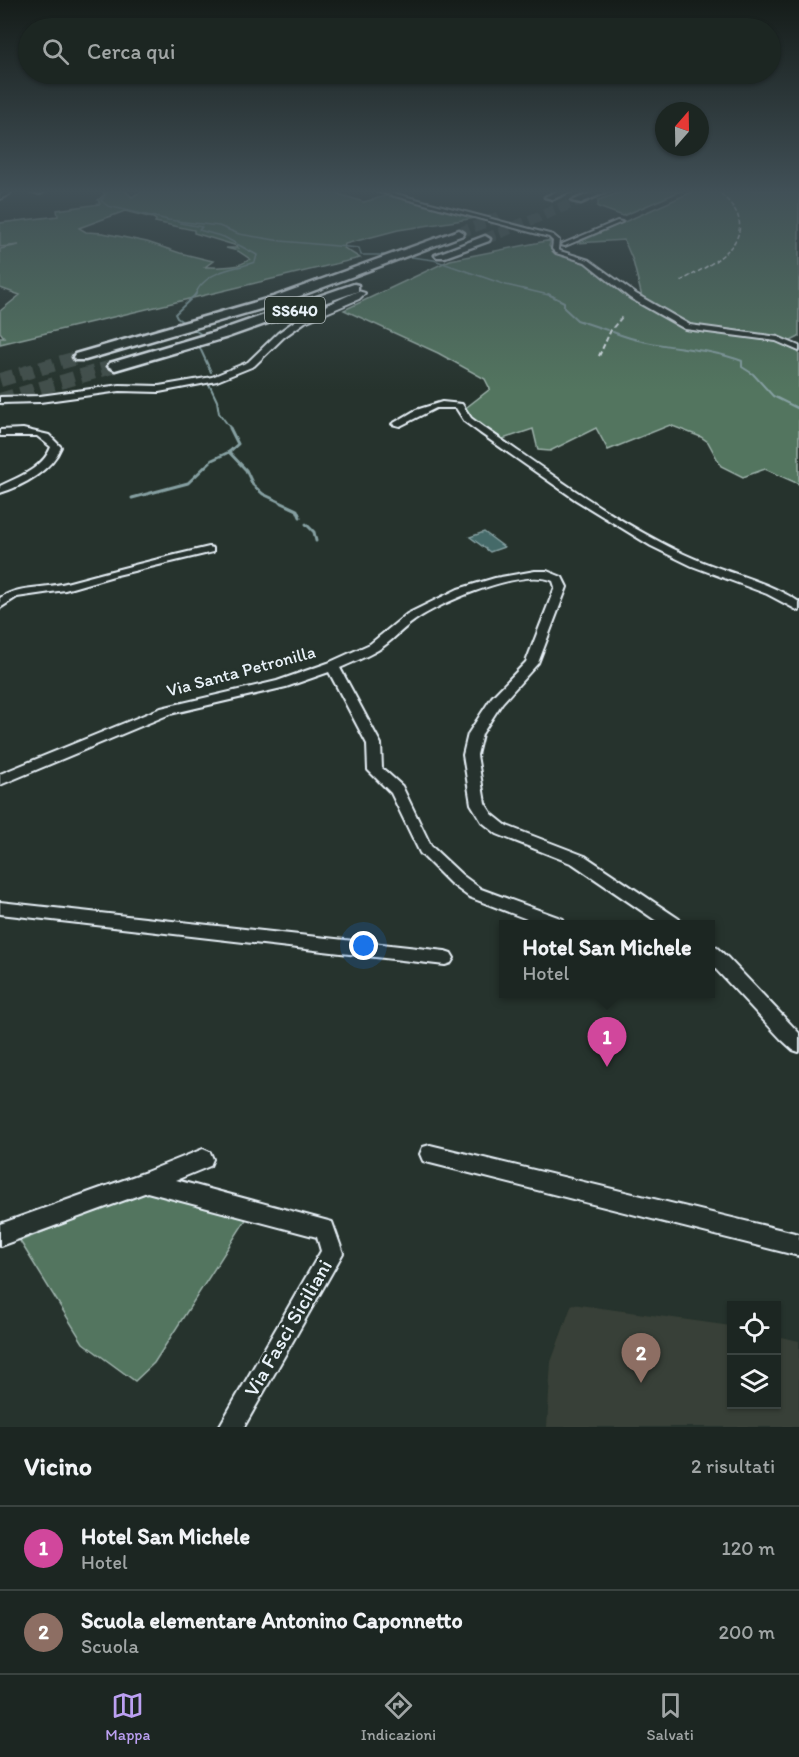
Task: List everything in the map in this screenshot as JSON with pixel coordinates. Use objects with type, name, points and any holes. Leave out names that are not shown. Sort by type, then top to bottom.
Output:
[{"type":"highway","name":"SS640","points":[[80,357],[277,300],[396,257]]},
{"type":"highway","points":[[429,260],[438,257]]},
{"type":"highway","name":"SS640","points":[[115,366],[223,334],[363,288]]},
{"type":"street","points":[[573,257],[587,261],[633,296],[688,327],[778,339],[799,349]]},
{"type":"street","points":[[0,400],[40,399],[120,388],[159,389],[219,377],[258,359],[281,335],[302,320],[363,288]]},
{"type":"street","points":[[397,424],[432,406],[447,404],[459,406],[466,418],[475,426],[622,526],[681,557],[776,593],[799,607]]},
{"type":"street","points":[[0,433],[39,434],[49,438],[56,447],[47,461],[0,490]]},
{"type":"street","points":[[0,604],[14,594],[65,586],[114,572],[172,561],[208,550]]},
{"type":"street","name":"Via Santa Petronilla","points":[[0,780],[166,711],[281,684],[333,666],[374,646],[411,617],[462,591],[488,582],[535,574],[553,576],[560,582],[561,590],[531,663],[491,708],[472,743],[471,768],[478,804],[487,818],[502,830],[579,860],[667,920]]},
{"type":"street","points":[[333,666],[374,744],[375,770],[397,790],[425,849],[456,879],[475,893],[546,920]]},
{"type":"street","points":[[0,908],[445,958]]},
{"type":"street","points":[[715,956],[799,1044]]},
{"type":"street","points":[[430,1154],[799,1245]]},
{"type":"street","points":[[0,1234],[147,1182],[203,1159]]},
{"type":"street","name":"Via Fasci Siciliani","points":[[147,1182],[325,1229],[332,1253],[231,1427]]},
{"type":"shaded area","points":[[572,1304],[727,1325],[727,1409],[781,1409],[781,1337],[799,1341],[799,1427],[547,1427],[551,1362]]},
{"type":"green space","points":[[0,257],[195,257],[213,261],[205,267],[234,266],[250,259],[246,257],[360,258],[0,344],[0,337],[4,337],[0,332],[0,311],[20,295],[0,288]]},
{"type":"green space","points":[[467,257],[568,257],[585,262],[609,280],[694,330],[775,341],[799,351],[799,484],[765,469],[743,477],[721,466],[708,442],[701,437],[670,425],[608,450],[596,428],[550,451],[538,450],[533,429],[497,441],[483,431],[463,410],[490,389],[485,379],[438,353],[344,310],[450,260]]},
{"type":"green space","points":[[631,257],[799,257],[799,337],[789,342],[692,326],[642,297]]},
{"type":"green space","points":[[149,1189],[247,1218],[154,1363],[135,1381],[83,1343],[20,1241]]},
{"type":"water","points":[[484,532],[504,547],[490,552],[470,537]]},
{"type":"waterway","points":[[194,296],[199,287],[214,275],[255,262],[257,257]]},
{"type":"waterway","points":[[408,257],[434,260],[506,285],[551,296]]},
{"type":"waterway","points":[[194,296],[175,314],[177,318],[205,337]]},
{"type":"waterway","points":[[551,296],[564,302],[564,308],[577,320],[607,330]]},
{"type":"waterway","points":[[613,332],[646,342],[710,352],[742,361],[742,367],[753,374],[773,396],[799,409]]},
{"type":"waterway","points":[[210,342],[199,346],[211,372]]},
{"type":"waterway","points":[[209,384],[217,401],[219,413],[231,429]]},
{"type":"waterway","points":[[229,452],[238,444],[230,428]]},
{"type":"waterway","points":[[132,498],[188,483],[212,460],[229,452]]},
{"type":"waterway","points":[[229,452],[246,470],[253,485],[263,494],[297,510],[300,517]]},
{"type":"waterway","points":[[306,524],[314,532],[316,541]]},
{"type":"tunnel","points":[[0,380],[80,357]]},
{"type":"tunnel","points":[[0,400],[115,366]]},
{"type":"railway","points":[[681,281],[720,257]]},
{"type":"railway","points":[[599,356],[611,330],[622,317]]},
{"type":"place","name":"Hotel San Michele","points":[[607,1067]]},
{"type":"place","name":"Scuola elementare Antonino Caponnetto","points":[[641,1383]]}]
